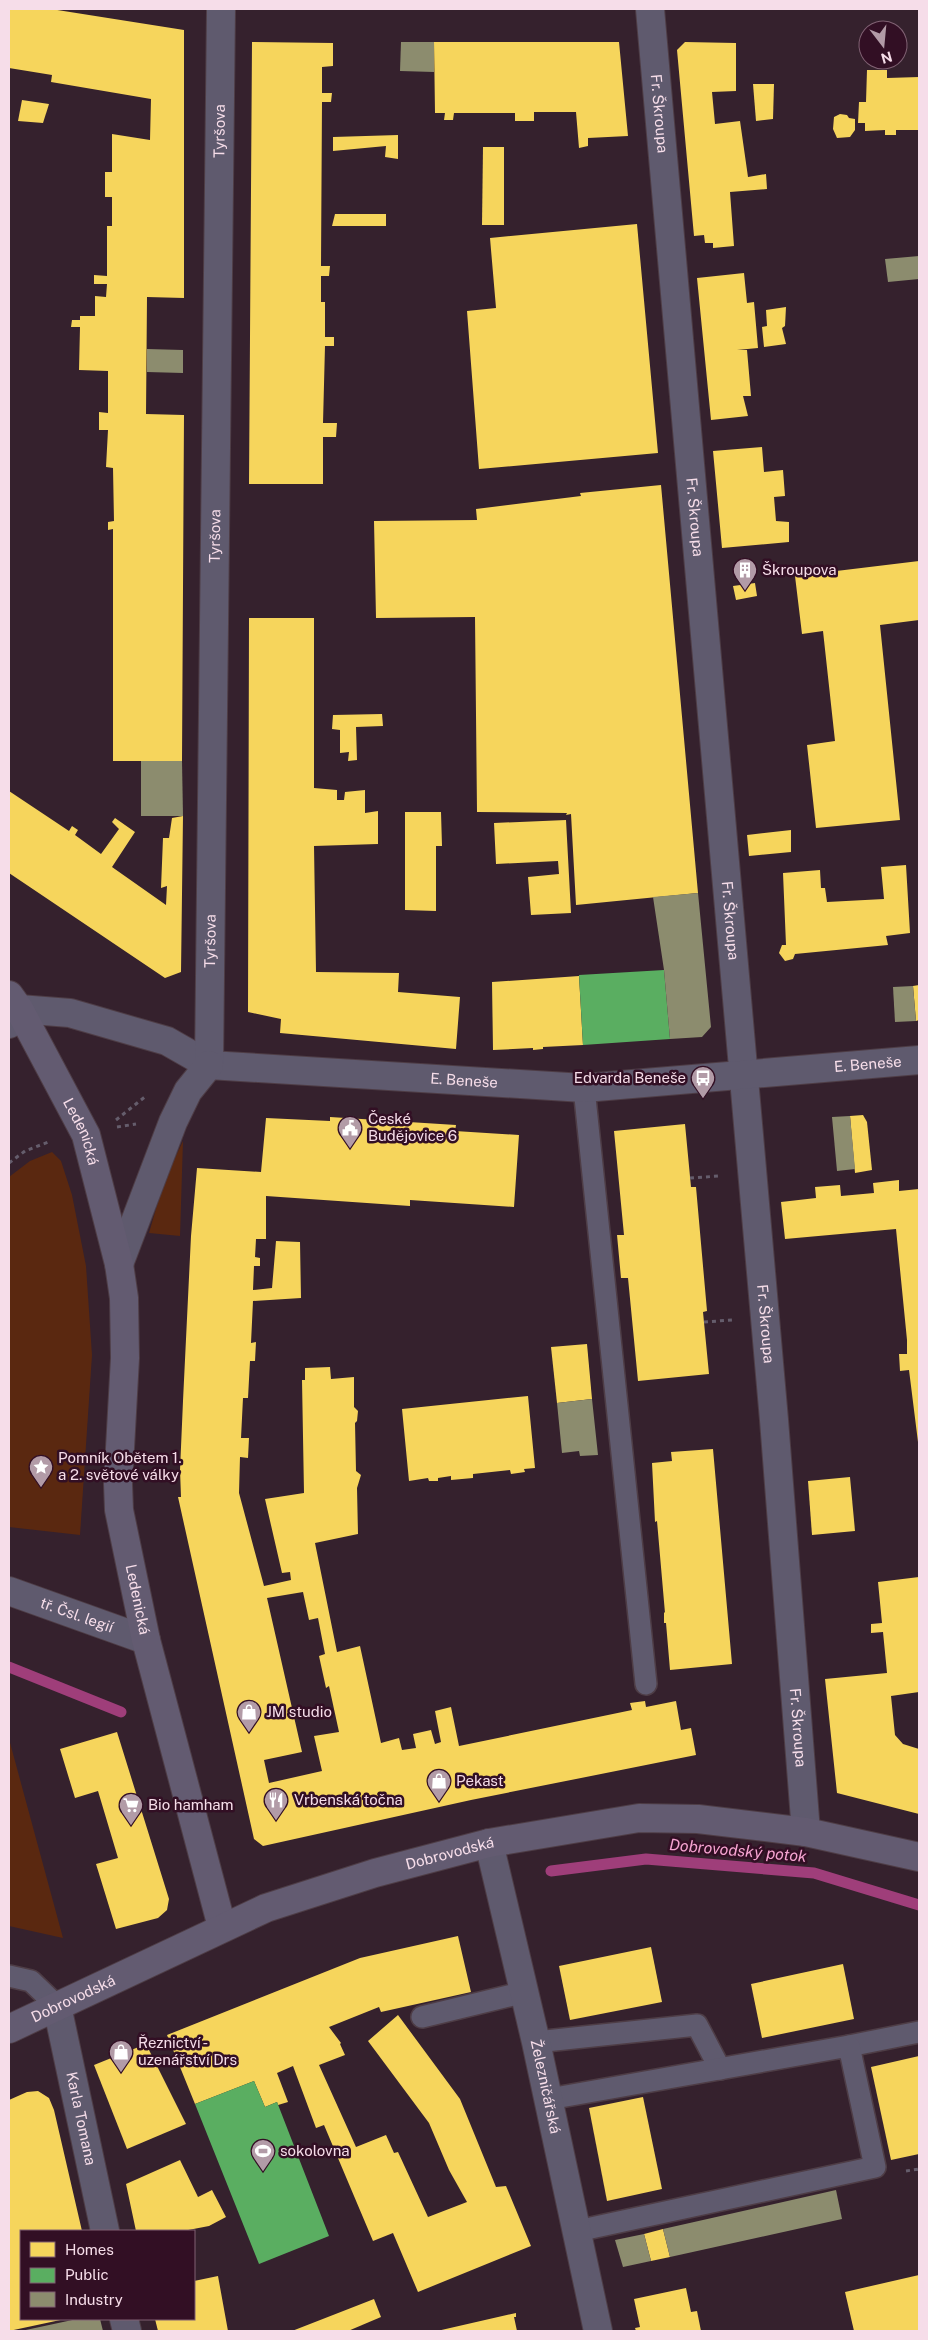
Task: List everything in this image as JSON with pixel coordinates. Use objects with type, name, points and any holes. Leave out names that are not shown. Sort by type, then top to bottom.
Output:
[{"type":"main road","name":"Ledenická","points":[[12,1009],[86,1135],[119,1264],[124,1298],[125,1358],[118,1484],[119,1510],[146,1640],[222,1927]]},
{"type":"main road","name":"Dobrovodská","points":[[9,2029],[119,1978],[222,1927],[266,1908],[366,1876],[489,1842],[639,1818],[698,1819],[806,1832],[919,1857]]},
{"type":"street","name":"Tyršova","points":[[209,1065],[221,9]]},
{"type":"street","name":"Fr. Škroupa","points":[[650,9],[774,1420],[806,1832]]},
{"type":"street","name":"E. Beneše","points":[[12,1009],[70,1013],[167,1041],[209,1065],[584,1088],[919,1060]]},
{"type":"street","name":"Ledenická","points":[[119,1264],[173,1122],[188,1090],[209,1065]]},
{"type":"street","name":"tř. Čsl. legií","points":[[9,1591],[146,1640]]},
{"type":"street","name":"Železničářská","points":[[489,1842],[549,2099],[598,2331]]},
{"type":"street","name":"Karla Tomana","points":[[57,2006],[105,2230]]},
{"type":"lane","points":[[584,1088],[646,1684]]},
{"type":"lane","points":[[9,1976],[30,1980],[57,2006]]},
{"type":"lane","points":[[422,2017],[525,1992]]},
{"type":"lane","points":[[536,2042],[697,2024],[720,2069]]},
{"type":"lane","points":[[549,2099],[919,2032]]},
{"type":"lane","points":[[577,2231],[875,2167],[848,2046]]},
{"type":"path","points":[[112,1124],[150,1093]]},
{"type":"path","points":[[9,1163],[25,1151],[56,1140]]},
{"type":"path","points":[[690,1178],[727,1175]]},
{"type":"path","points":[[704,1322],[740,1319]]},
{"type":"shaded area","points":[[183,1141],[180,1236],[149,1233],[164,1181]]},
{"type":"shaded area","points":[[52,1152],[61,1161],[72,1195],[86,1266],[92,1355],[80,1535],[9,1527],[9,1177],[30,1161]]},
{"type":"shaded area","points":[[9,1739],[63,1938],[9,1926]]},
{"type":"building: Homes","points":[[9,9],[51,9],[184,30],[184,298],[147,297],[146,414],[184,415],[182,761],[113,761],[113,529],[108,530],[108,522],[114,521],[113,468],[106,467],[108,430],[99,430],[99,412],[108,413],[108,371],[79,370],[80,327],[71,327],[72,320],[80,320],[80,316],[95,316],[95,296],[106,297],[107,284],[94,284],[94,275],[107,276],[107,226],[112,226],[112,197],[105,197],[105,172],[112,172],[112,134],[150,140],[151,99],[51,82],[52,75],[9,68]]},
{"type":"building: Homes","points":[[252,42],[333,43],[333,66],[322,67],[322,93],[332,93],[331,102],[322,102],[321,266],[330,266],[329,276],[321,276],[321,302],[325,302],[325,337],[334,337],[334,346],[325,346],[323,423],[337,423],[336,437],[323,437],[323,484],[249,484]]},
{"type":"building: Homes","points":[[434,42],[619,42],[628,136],[588,138],[588,146],[579,148],[576,112],[534,112],[534,121],[515,121],[515,113],[454,113],[453,120],[444,120],[445,113],[435,113]]},
{"type":"building: Homes","points":[[685,42],[736,43],[736,91],[712,92],[715,124],[740,121],[748,177],[766,174],[767,189],[730,192],[734,246],[713,248],[713,243],[705,243],[704,235],[694,236],[677,50]]},
{"type":"building: Homes","points":[[867,70],[887,70],[887,78],[919,77],[919,130],[896,130],[896,135],[885,135],[885,130],[865,131],[865,123],[858,123],[859,102],[866,102]]},
{"type":"building: Homes","points":[[753,84],[774,84],[773,119],[756,121]]},
{"type":"building: Homes","points":[[22,100],[49,104],[43,123],[18,121]]},
{"type":"building: Homes","points":[[840,114],[855,119],[855,130],[850,137],[837,138],[833,129],[834,117]]},
{"type":"building: Homes","points":[[398,135],[398,159],[385,157],[386,146],[333,151],[333,137]]},
{"type":"building: Homes","points":[[483,147],[504,147],[504,225],[482,225]]},
{"type":"building: Homes","points":[[335,214],[386,214],[386,226],[332,226]]},
{"type":"building: Homes","points":[[637,224],[658,453],[479,469],[467,311],[496,308],[490,238]]},
{"type":"building: Homes","points":[[744,273],[747,303],[754,302],[758,348],[737,350],[747,350],[751,396],[743,396],[748,416],[711,420],[697,278]]},
{"type":"building: Homes","points":[[786,307],[785,326],[782,328],[786,344],[764,347],[762,327],[767,326],[766,310]]},
{"type":"building: Homes","points":[[762,447],[764,472],[783,470],[785,496],[774,497],[776,521],[789,522],[789,542],[722,548],[713,451]]},
{"type":"building: Homes","points":[[661,485],[698,893],[576,905],[571,814],[477,812],[475,617],[376,618],[374,521],[477,520],[476,509],[581,496],[580,493]]},
{"type":"building: Homes","points":[[919,561],[919,620],[880,625],[900,820],[816,828],[807,745],[835,741],[823,631],[802,634],[795,576]]},
{"type":"building: Homes","name":"Škroupova","points":[[755,583],[757,596],[736,600],[733,586]]},
{"type":"building: Homes","points":[[249,618],[314,618],[314,788],[337,790],[337,800],[344,800],[345,792],[365,790],[365,813],[378,811],[378,844],[314,846],[316,972],[399,973],[398,992],[460,997],[456,1049],[280,1033],[281,1019],[248,1012]]},
{"type":"building: Homes","points":[[382,714],[383,726],[356,727],[357,760],[348,761],[349,752],[340,753],[340,730],[332,729],[333,715]]},
{"type":"building: Homes","points":[[9,791],[69,831],[72,826],[78,830],[75,835],[101,854],[119,829],[112,822],[115,818],[135,832],[112,867],[166,905],[167,886],[161,888],[163,838],[169,838],[172,818],[183,816],[181,972],[165,978],[9,873]]},
{"type":"building: Homes","points":[[405,812],[441,812],[442,846],[436,846],[436,911],[405,910]]},
{"type":"building: Homes","points":[[566,820],[571,913],[531,915],[528,877],[559,874],[558,861],[496,864],[494,823]]},
{"type":"building: Homes","points":[[791,830],[791,852],[749,856],[747,835]]},
{"type":"building: Homes","points":[[906,865],[910,933],[886,936],[888,945],[795,954],[793,959],[785,961],[779,953],[782,945],[786,945],[783,873],[820,870],[821,888],[825,888],[827,902],[884,899],[881,867]]},
{"type":"building: Homes","points":[[579,976],[583,1045],[543,1047],[543,1049],[533,1050],[533,1048],[493,1050],[492,982]]},
{"type":"building: Homes","points":[[919,985],[919,1020],[916,1021],[913,986]]},
{"type":"building: Homes","points":[[863,1115],[867,1122],[872,1170],[855,1173],[850,1116]]},
{"type":"building: Homes","points":[[330,1117],[456,1125],[455,1131],[519,1135],[514,1207],[410,1200],[410,1206],[266,1196],[266,1239],[256,1239],[255,1257],[260,1258],[260,1266],[254,1266],[253,1290],[272,1288],[276,1241],[300,1242],[301,1298],[253,1301],[251,1343],[256,1342],[255,1361],[250,1361],[248,1398],[243,1398],[241,1438],[249,1438],[248,1458],[240,1457],[239,1493],[264,1586],[291,1580],[290,1572],[282,1573],[265,1499],[304,1493],[302,1380],[305,1380],[305,1368],[330,1367],[331,1379],[354,1377],[354,1407],[358,1411],[355,1423],[356,1471],[361,1475],[357,1488],[358,1534],[315,1543],[337,1652],[360,1646],[381,1743],[399,1738],[402,1750],[416,1748],[413,1734],[431,1730],[435,1744],[441,1742],[435,1711],[451,1707],[459,1746],[632,1710],[630,1703],[645,1701],[646,1707],[676,1701],[681,1730],[691,1728],[696,1755],[471,1800],[263,1846],[254,1839],[178,1497],[181,1497],[180,1470],[191,1236],[197,1168],[261,1172],[266,1118],[330,1121]],"holes":[[[303,1592],[309,1620],[318,1618],[325,1654],[319,1656],[326,1688],[329,1686],[339,1732],[314,1736],[322,1771],[269,1783],[264,1760],[302,1752],[267,1598]]]},
{"type":"building: Homes","points":[[685,1124],[691,1187],[696,1187],[707,1311],[703,1312],[709,1374],[638,1381],[628,1278],[621,1278],[617,1235],[624,1235],[614,1131]]},
{"type":"building: Homes","points":[[899,1180],[899,1191],[919,1189],[919,1450],[909,1370],[900,1371],[899,1354],[907,1354],[907,1340],[896,1229],[785,1239],[781,1202],[816,1198],[815,1187],[840,1185],[841,1196],[874,1193],[873,1183]]},
{"type":"building: Homes","points":[[587,1344],[592,1399],[557,1403],[551,1347]]},
{"type":"building: Homes","points":[[528,1396],[535,1468],[524,1469],[525,1472],[511,1474],[510,1470],[473,1474],[473,1478],[451,1480],[451,1476],[438,1478],[438,1481],[429,1481],[428,1478],[409,1481],[402,1409]]},
{"type":"building: Homes","points":[[713,1449],[732,1664],[670,1670],[666,1623],[664,1623],[665,1613],[657,1521],[655,1522],[652,1463],[672,1461],[671,1452]]},
{"type":"building: Homes","points":[[850,1477],[855,1531],[812,1535],[808,1481]]},
{"type":"building: Homes","points":[[919,1577],[919,1692],[891,1696],[895,1735],[903,1744],[919,1749],[919,1814],[837,1793],[825,1679],[887,1673],[883,1632],[871,1633],[871,1624],[882,1623],[878,1582]]},
{"type":"building: Homes","points":[[117,1732],[169,1899],[167,1910],[158,1918],[116,1929],[96,1864],[118,1858],[98,1791],[75,1798],[60,1749]]},
{"type":"building: Homes","points":[[458,1936],[471,1992],[381,2012],[379,2007],[329,2027],[341,2043],[345,2055],[319,2065],[356,2147],[386,2135],[394,2153],[398,2152],[428,2217],[467,2202],[449,2170],[429,2123],[368,2041],[398,2015],[460,2099],[496,2187],[506,2186],[531,2246],[418,2292],[393,2233],[373,2241],[324,2125],[316,2128],[293,2066],[277,2073],[288,2102],[278,2105],[277,2102],[265,2107],[254,2081],[195,2104],[167,2035],[360,1958]]},
{"type":"building: Homes","points":[[651,1947],[662,2002],[570,2020],[559,1966]]},
{"type":"building: Homes","points":[[843,1964],[854,2019],[762,2038],[751,1984]]},
{"type":"building: Homes","points":[[146,2044],[186,2124],[127,2149],[94,2065]]},
{"type":"building: Homes","points":[[919,2056],[919,2154],[891,2160],[871,2067]]},
{"type":"building: Homes","points":[[38,2091],[49,2098],[54,2110],[82,2230],[20,2230],[20,2320],[60,2320],[9,2331],[9,2100],[27,2092]]},
{"type":"building: Homes","points":[[643,2097],[662,2189],[607,2201],[589,2108]]},
{"type":"building: Homes","points":[[180,2160],[198,2197],[212,2190],[226,2217],[209,2226],[188,2230],[136,2230],[126,2184]]},
{"type":"building: Homes","points":[[663,2229],[670,2257],[651,2261],[644,2234]]},
{"type":"building: Homes","points":[[919,2275],[919,2331],[854,2331],[845,2292]]},
{"type":"building: Homes","points":[[218,2276],[228,2331],[158,2331],[155,2320],[195,2320],[195,2281]]},
{"type":"building: Homes","points":[[686,2288],[691,2312],[697,2311],[701,2331],[636,2331],[635,2328],[640,2327],[634,2299]]},
{"type":"building: Homes","points":[[374,2299],[381,2317],[348,2331],[292,2331]]},
{"type":"building: Homes","points":[[516,2313],[516,2317],[514,2317],[517,2331],[437,2331]]},
{"type":"building: Public","points":[[664,970],[670,1039],[583,1045],[579,975]]},
{"type":"building: Public","name":"sokolovna","points":[[254,2081],[265,2107],[277,2102],[329,2236],[259,2264],[195,2104]]},
{"type":"building: Industry","points":[[401,42],[434,42],[434,72],[400,71]]},
{"type":"building: Industry","points":[[919,256],[919,279],[888,282],[885,259]]},
{"type":"building: Industry","points":[[147,349],[183,350],[183,373],[147,372]]},
{"type":"building: Industry","points":[[141,761],[182,761],[183,816],[141,816]]},
{"type":"building: Industry","points":[[698,893],[711,1027],[702,1037],[670,1039],[664,970],[653,897]]},
{"type":"building: Industry","points":[[913,986],[916,1021],[895,1022],[893,987]]},
{"type":"building: Industry","points":[[850,1116],[855,1169],[837,1171],[832,1117]]},
{"type":"building: Industry","points":[[592,1399],[598,1455],[580,1456],[579,1451],[562,1453],[557,1403]]},
{"type":"building: Industry","points":[[836,2190],[842,2219],[670,2257],[663,2229]]},
{"type":"building: Industry","points":[[644,2234],[651,2261],[623,2267],[615,2240]]},
{"type":"building: Industry","points":[[72,2320],[100,2320],[103,2331],[21,2331]]},
{"type":"waterway","name":"Dobrovodský potok","points":[[9,1667],[121,1712]]},
{"type":"waterway","name":"Dobrovodský potok","points":[[551,1871],[646,1859],[814,1873],[919,1905]]},
{"type":"place","name":"Škroupova","points":[[745,591]]},
{"type":"place","name":"Edvarda Beneše","points":[[703,1099]]},
{"type":"place","name":"České Budějovice 6","points":[[350,1149]]},
{"type":"place","name":"Pomník Obětem 1. a 2. světové války","points":[[41,1488]]},
{"type":"place","name":"JM studio","points":[[249,1733]]},
{"type":"place","name":"Pekast","points":[[439,1802]]},
{"type":"place","name":"Vrbenská točna","points":[[276,1821]]},
{"type":"place","name":"Bio hamham","points":[[131,1826]]},
{"type":"place","name":"Řeznictví - uzenářství Drs","points":[[121,2073]]},
{"type":"place","name":"sokolovna","points":[[263,2172]]}]
